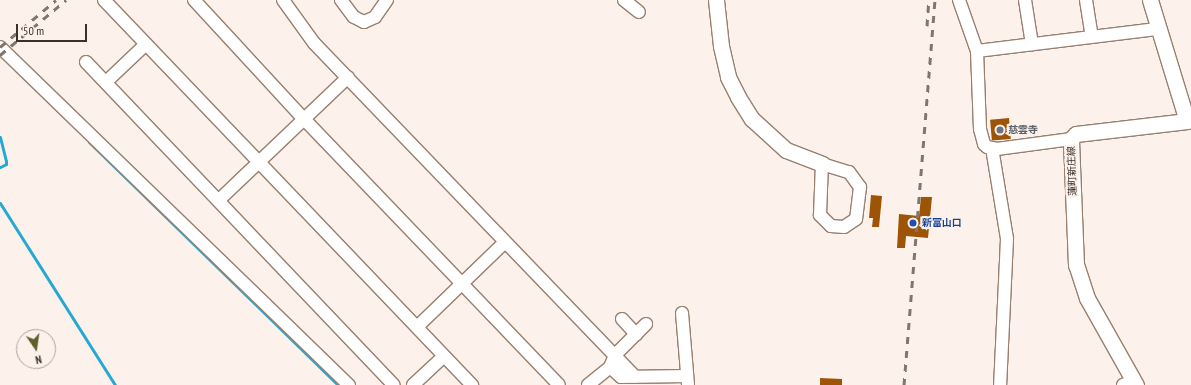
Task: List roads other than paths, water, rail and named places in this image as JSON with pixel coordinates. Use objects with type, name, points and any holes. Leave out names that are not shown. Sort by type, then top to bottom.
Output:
[{"type":"main road","points":[[716,0],[720,46],[728,77],[738,97],[752,119],[786,150],[822,164]]},
{"type":"main road","name":"蓮町新庄線","points":[[1131,384],[1087,298],[1076,265],[1071,139],[1076,134],[1189,121],[1157,29],[1150,0]]},
{"type":"street","points":[[105,0],[472,385]]},
{"type":"street","points":[[194,0],[304,119],[463,283],[559,385]]},
{"type":"street","points":[[282,0],[314,43],[635,377]]},
{"type":"street","points":[[341,0],[354,17],[364,22],[376,17],[387,0]]},
{"type":"street","points":[[624,0],[639,12]]},
{"type":"street","points":[[959,0],[977,50],[980,129],[984,144],[992,148],[1071,139]]},
{"type":"street","points":[[1025,0],[1032,44]]},
{"type":"street","points":[[1086,0],[1092,37]]},
{"type":"street","points":[[977,50],[1157,29]]},
{"type":"street","points":[[106,82],[146,44]]},
{"type":"street","points":[[0,47],[349,385]]},
{"type":"street","points":[[86,62],[394,385]]},
{"type":"street","points":[[219,200],[348,77]]},
{"type":"street","points":[[992,148],[1007,239],[1000,385]]},
{"type":"street","points":[[822,164],[849,172],[860,187],[856,219],[844,227],[831,226],[820,214],[822,164]]},
{"type":"street","points":[[417,327],[505,242]]},
{"type":"street","points":[[610,367],[621,377],[687,380],[682,313]]},
{"type":"street","points":[[622,319],[636,334]]},
{"type":"street","points":[[588,385],[610,367],[615,355],[646,324]]},
{"type":"street","points":[[413,385],[444,356]]},
{"type":"waterway","points":[[0,137],[6,161],[6,164],[0,167]]},
{"type":"waterway","points":[[89,142],[338,385]]},
{"type":"waterway","points":[[0,203],[115,385]]},
{"type":"railway","points":[[0,47],[56,0]]},
{"type":"railway","points":[[0,55],[66,0]]},
{"type":"railway","points":[[927,26],[929,0]]},
{"type":"railway","points":[[904,385],[935,0]]},
{"type":"place","name":"慈雲寺","points":[[1000,130]]},
{"type":"place","name":"新富山口","points":[[913,223]]}]
